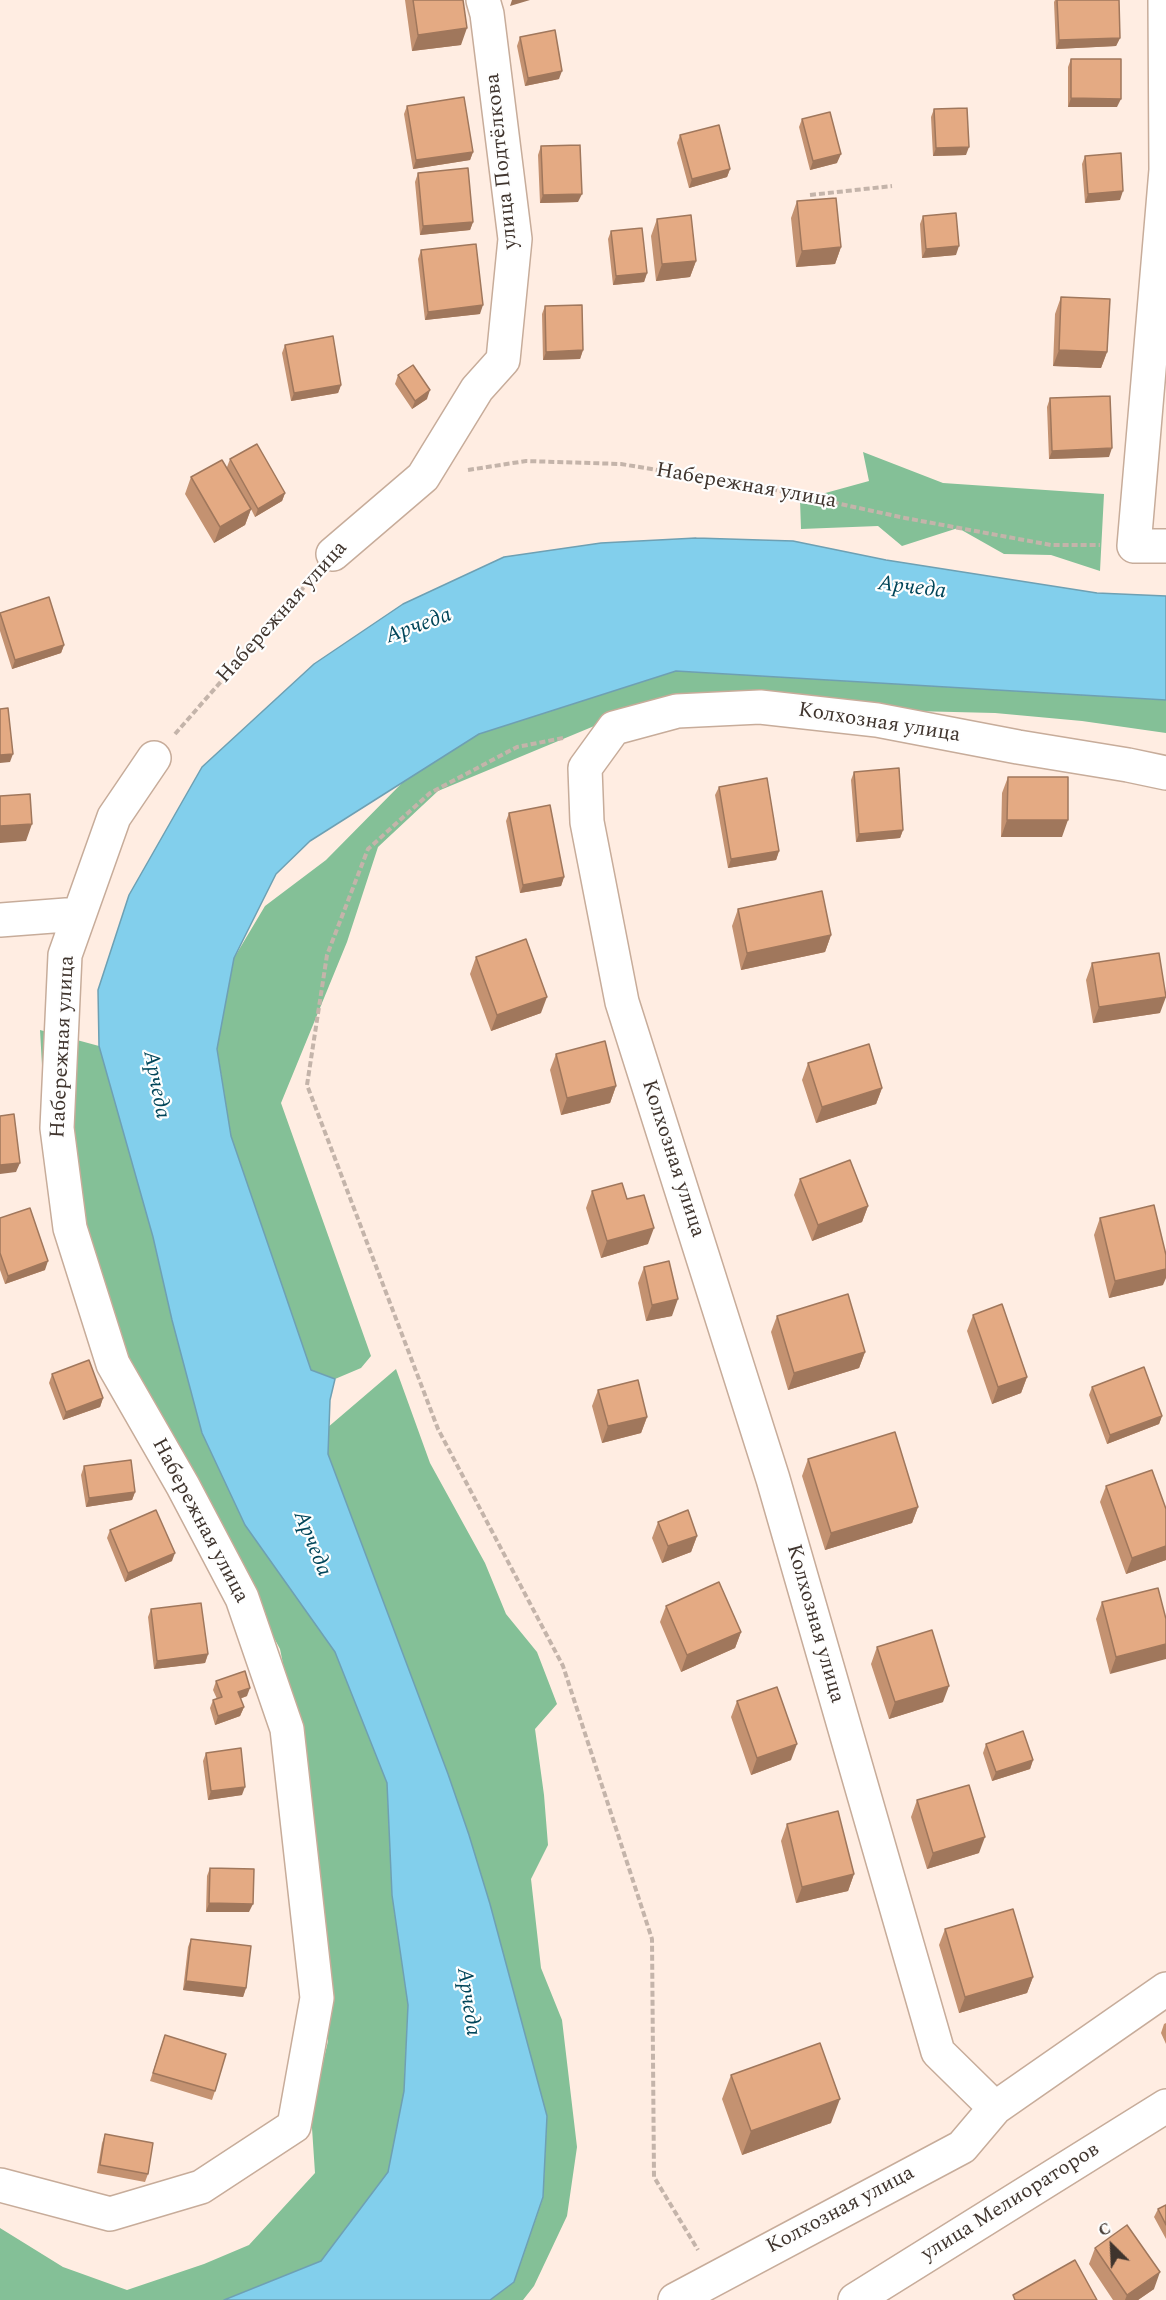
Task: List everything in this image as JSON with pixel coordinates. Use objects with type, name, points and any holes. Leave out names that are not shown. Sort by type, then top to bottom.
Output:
[{"type":"street","name":"улица Подтёлкова","points":[[423,477],[477,389],[503,360],[515,239],[488,14],[483,0]]},
{"type":"street","points":[[1150,546],[1166,170],[1165,0]]},
{"type":"street","name":"Набережная улица","points":[[333,554],[423,477]]},
{"type":"street","name":"Колхозная улица","points":[[995,2108],[938,2052],[773,1479],[622,1002],[587,822],[585,768],[614,728],[677,711],[760,707],[877,720],[1166,773]]},
{"type":"street","name":"Набережная улица","points":[[0,2185],[110,2214],[201,2187],[294,2126],[317,1998],[287,1729],[242,1598],[183,1486],[113,1365],[70,1228],[57,1128],[65,956],[114,817],[154,758]]},
{"type":"street","points":[[0,920],[80,914]]},
{"type":"street","name":"Колхозная улица","points":[[675,2300],[718,2275],[962,2147],[995,2108],[1166,1989]]},
{"type":"street","name":"улица Мелиораторов","points":[[855,2300],[1166,2106]]},
{"type":"path","points":[[810,195],[892,186]]},
{"type":"path","name":"Набережная улица","points":[[423,477],[526,461],[621,464],[771,489],[905,518],[1051,544],[1150,546]]},
{"type":"path","name":"Набережная улица","points":[[154,758],[333,554]]},
{"type":"path","points":[[614,728],[518,747],[430,793],[368,849],[327,955],[307,1085],[438,1429],[563,1666],[652,1939],[654,2177],[692,2242],[718,2275]]},
{"type":"green space","points":[[863,452],[943,483],[1104,494],[1100,571],[1051,555],[1004,554],[958,528],[902,546],[878,526],[801,529],[800,500],[869,481]]},
{"type":"green space","points":[[676,671],[1166,700],[1166,733],[1082,721],[995,713],[871,710],[738,693],[664,697],[438,791],[378,847],[347,942],[281,1103],[371,1356],[361,1368],[335,1379],[311,1370],[231,1136],[217,1049],[234,958],[265,906],[326,860],[404,781],[479,734]]},
{"type":"green space","points":[[40,1030],[99,1046],[153,1237],[202,1433],[245,1525],[335,1652],[387,1783],[392,1895],[408,2005],[404,2091],[388,2172],[321,2261],[224,2300],[0,2300],[0,2228],[63,2267],[127,2290],[204,2264],[249,2245],[315,2173],[311,2113],[328,2041],[324,1923],[304,1767],[280,1649],[201,1502],[129,1359],[48,1173]]},
{"type":"green space","points":[[396,1369],[430,1463],[485,1563],[506,1614],[537,1652],[557,1704],[535,1729],[548,1845],[531,1879],[541,1968],[562,2020],[577,2147],[567,2216],[534,2286],[523,2300],[490,2300],[514,2282],[543,2198],[547,2116],[469,1835],[328,1454],[327,1428]]},
{"type":"water","name":"Арчеда","points":[[696,538],[793,541],[886,560],[1097,593],[1166,596],[1166,700],[676,671],[479,734],[310,841],[276,874],[234,958],[217,1049],[231,1136],[311,1370],[335,1379],[330,1400],[328,1454],[469,1835],[547,2116],[543,2197],[514,2282],[490,2300],[224,2300],[321,2261],[388,2172],[404,2091],[408,2005],[392,1895],[387,1783],[335,1652],[245,1525],[202,1433],[153,1237],[99,1046],[98,990],[129,895],[202,767],[314,664],[403,604],[504,557],[601,543]]},
{"type":"building","points":[[413,0],[463,0],[467,28],[418,35]]},
{"type":"building","points":[[1057,0],[1119,0],[1120,38],[1059,40]]},
{"type":"building","points":[[555,30],[562,71],[528,78],[520,37]]},
{"type":"building","points":[[1071,59],[1121,59],[1121,99],[1071,98]]},
{"type":"building","points":[[464,97],[473,152],[416,160],[407,106]]},
{"type":"building","points":[[967,108],[969,147],[936,148],[934,109]]},
{"type":"building","points":[[830,112],[841,154],[813,161],[802,119]]},
{"type":"building","points":[[719,125],[730,169],[692,179],[680,135]]},
{"type":"building","points":[[580,145],[582,194],[543,195],[541,146]]},
{"type":"building","points":[[1121,153],[1123,191],[1088,194],[1085,156]]},
{"type":"building","points":[[468,168],[473,222],[423,226],[418,173]]},
{"type":"building","points":[[836,198],[841,247],[802,251],[797,201]]},
{"type":"building","points":[[956,213],[959,246],[926,249],[923,216]]},
{"type":"building","points":[[691,215],[696,261],[662,264],[657,219]]},
{"type":"building","points":[[642,228],[647,273],[616,276],[611,231]]},
{"type":"building","points":[[476,244],[483,305],[428,312],[421,250]]},
{"type":"building","points":[[1061,297],[1110,299],[1107,352],[1059,350]]},
{"type":"building","points":[[582,305],[583,350],[546,352],[545,306]]},
{"type":"building","points":[[333,336],[341,385],[294,393],[285,345]]},
{"type":"building","points":[[413,365],[430,390],[415,401],[398,375]]},
{"type":"building","points":[[1110,396],[1112,448],[1052,451],[1050,398]]},
{"type":"building","points":[[257,444],[285,493],[258,509],[230,459]]},
{"type":"building","points":[[222,460],[251,509],[220,527],[191,477]]},
{"type":"building","points":[[49,597],[64,645],[15,660],[0,613]]},
{"type":"building","points":[[8,708],[13,754],[0,755],[0,709]]},
{"type":"building","points":[[899,768],[903,830],[859,834],[854,772]]},
{"type":"building","points":[[1008,777],[1068,777],[1068,820],[1007,820]]},
{"type":"building","points":[[767,778],[779,851],[731,859],[719,787]]},
{"type":"building","points":[[30,794],[32,824],[0,826],[0,796]]},
{"type":"building","points":[[550,805],[564,877],[523,885],[509,813]]},
{"type":"building","points":[[822,891],[831,935],[747,953],[738,909]]},
{"type":"building","points":[[526,939],[547,997],[497,1015],[476,957]]},
{"type":"building","points":[[1159,953],[1166,997],[1099,1007],[1092,963]]},
{"type":"building","points":[[605,1041],[616,1086],[567,1098],[556,1054]]},
{"type":"building","points":[[869,1044],[882,1088],[822,1107],[808,1063]]},
{"type":"building","points":[[14,1114],[20,1163],[0,1165],[0,1116]]},
{"type":"building","points":[[850,1160],[868,1206],[818,1225],[800,1179]]},
{"type":"building","points":[[622,1183],[627,1199],[644,1195],[654,1228],[607,1241],[592,1191]]},
{"type":"building","points":[[1154,1205],[1166,1255],[1166,1269],[1115,1281],[1100,1218]]},
{"type":"building","points":[[30,1208],[48,1261],[8,1276],[0,1253],[0,1218]]},
{"type":"building","points":[[669,1261],[678,1299],[652,1305],[644,1267]]},
{"type":"building","points":[[848,1294],[865,1352],[794,1373],[777,1316]]},
{"type":"building","points":[[1002,1304],[1027,1377],[998,1387],[973,1315]]},
{"type":"building","points":[[89,1360],[103,1398],[66,1412],[52,1374]]},
{"type":"building","points":[[1144,1367],[1162,1416],[1110,1435],[1092,1387]]},
{"type":"building","points":[[638,1380],[647,1417],[608,1426],[598,1390]]},
{"type":"building","points":[[895,1432],[918,1507],[831,1533],[808,1459]]},
{"type":"building","points":[[131,1460],[135,1492],[89,1498],[84,1466]]},
{"type":"building","points":[[1152,1470],[1166,1509],[1166,1546],[1132,1558],[1106,1486]]},
{"type":"building","points":[[156,1510],[175,1553],[128,1573],[110,1530]]},
{"type":"building","points":[[688,1510],[697,1536],[668,1546],[658,1522]]},
{"type":"building","points":[[719,1582],[741,1632],[687,1655],[666,1606]]},
{"type":"building","points":[[1158,1588],[1166,1619],[1166,1644],[1116,1657],[1102,1602]]},
{"type":"building","points":[[201,1603],[208,1654],[157,1661],[151,1609]]},
{"type":"building","points":[[932,1630],[949,1686],[895,1702],[877,1647]]},
{"type":"building","points":[[245,1671],[250,1688],[238,1692],[244,1707],[218,1716],[213,1700],[222,1697],[216,1681]]},
{"type":"building","points":[[777,1687],[797,1744],[757,1758],[737,1701]]},
{"type":"building","points":[[1023,1731],[1033,1760],[996,1772],[986,1744]]},
{"type":"building","points":[[241,1748],[245,1787],[211,1791],[206,1753]]},
{"type":"building","points":[[969,1785],[985,1837],[933,1853],[917,1800]]},
{"type":"building","points":[[838,1811],[854,1874],[802,1887],[787,1824]]},
{"type":"building","points":[[210,1868],[254,1869],[253,1904],[209,1903]]},
{"type":"building","points":[[1013,1909],[1033,1977],[965,1997],[945,1929]]},
{"type":"building","points":[[191,1939],[251,1946],[246,1988],[186,1981]]},
{"type":"building","points":[[165,2035],[226,2054],[215,2091],[153,2073]]},
{"type":"building","points":[[820,2043],[840,2099],[751,2131],[731,2075]]},
{"type":"building","points":[[105,2134],[153,2143],[148,2174],[100,2165]]},
{"type":"building","points":[[1166,2205],[1166,2225],[1158,2209]]},
{"type":"building","points":[[1127,2225],[1160,2272],[1127,2295],[1095,2248]]},
{"type":"building","points":[[1075,2260],[1097,2300],[1015,2300],[1013,2295]]}]
